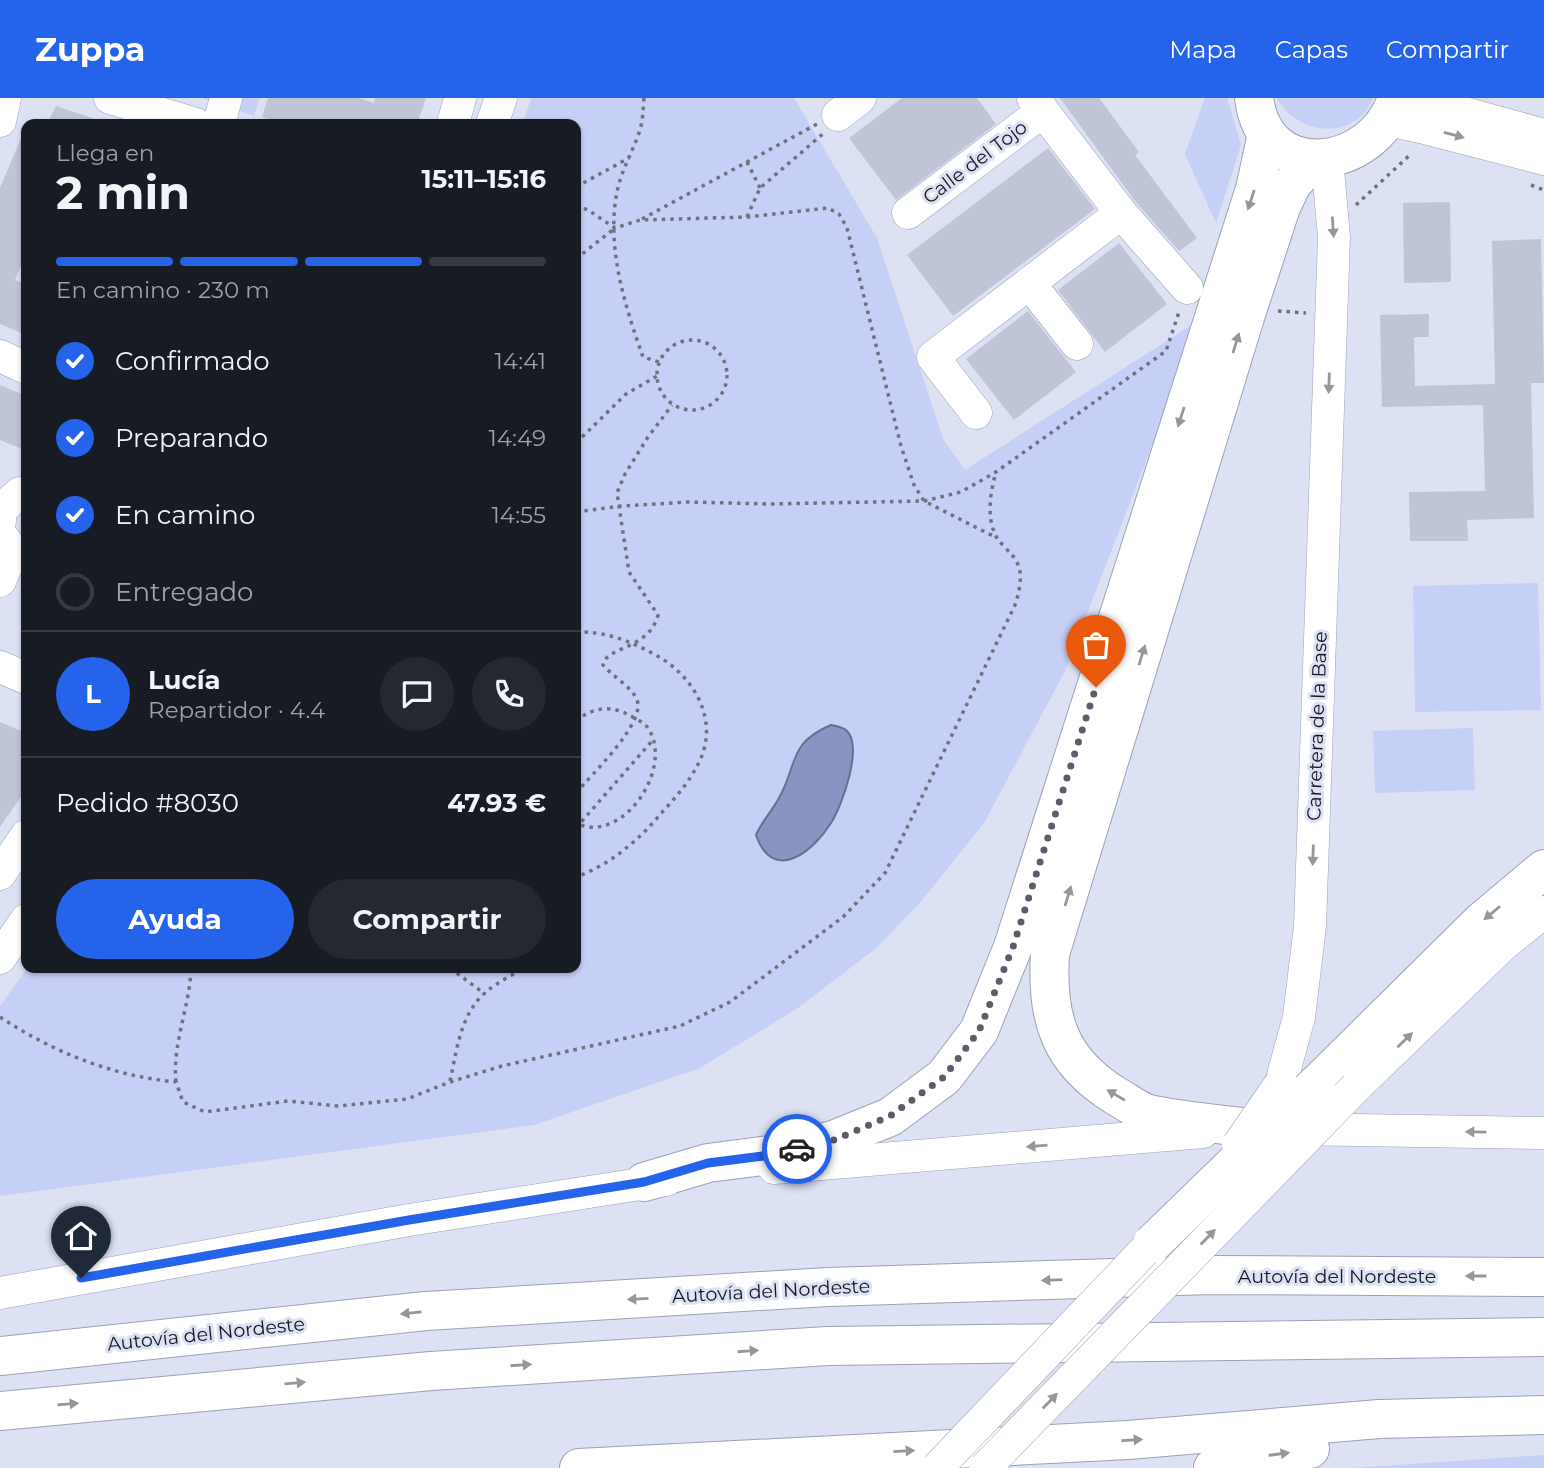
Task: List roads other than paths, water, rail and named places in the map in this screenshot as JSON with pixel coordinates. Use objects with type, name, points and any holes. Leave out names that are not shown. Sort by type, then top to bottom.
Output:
[{"type":"main road","points":[[1254,98],[1267,134],[1287,153],[1321,159],[1350,152],[1372,138],[1392,109]]},
{"type":"main road","points":[[644,1182],[708,1163],[771,1155],[834,1140],[890,1116],[944,1077],[979,1031],[1013,947],[1255,189],[1267,134]]},
{"type":"main road","points":[[1251,1128],[1146,1114],[1103,1088],[1074,1060],[1058,1036],[1048,989],[1050,954],[1248,306],[1281,207],[1292,184],[1321,159]]},
{"type":"main road","points":[[1152,1244],[1298,1084],[1544,869]]},
{"type":"main road","name":"Autovía del Nordeste","points":[[0,1356],[426,1311],[814,1288],[1211,1275],[1544,1277]]},
{"type":"main road","points":[[0,1410],[431,1371],[828,1346],[1544,1337]]},
{"type":"main road","points":[[579,1468],[1128,1440],[1379,1419],[1544,1415]]},
{"type":"main road","points":[[1213,1468],[1252,1457],[1378,1440],[1544,1432]]},
{"type":"main road","points":[[745,1468],[836,1454]]},
{"type":"street","points":[[0,121],[5,98]]},
{"type":"street","points":[[110,98],[179,119]]},
{"type":"street","points":[[220,119],[226,98]]},
{"type":"street","points":[[454,119],[460,98]]},
{"type":"street","points":[[494,119],[501,98]]},
{"type":"street","points":[[1420,98],[1429,103],[1544,135]]},
{"type":"street","points":[[1038,105],[1121,213],[1187,288]]},
{"type":"street","name":"Calle del Tojo","points":[[908,213],[1038,105]]},
{"type":"street","points":[[1392,109],[1421,127],[1544,159]]},
{"type":"street","name":"Carretera de la Base","points":[[1298,1084],[1298,1017],[1310,926],[1334,237],[1321,159]]},
{"type":"street","points":[[976,413],[933,358],[1121,213]]},
{"type":"street","points":[[1030,284],[1077,344]]},
{"type":"street","points":[[0,356],[21,366]]},
{"type":"street","points":[[0,521],[1,509],[21,493]]},
{"type":"street","points":[[0,580],[13,546]]},
{"type":"street","points":[[0,667],[21,676]]},
{"type":"street","points":[[0,684],[21,693]]},
{"type":"street","points":[[0,874],[21,843]]},
{"type":"street","points":[[985,1468],[1356,1087],[1503,945],[1544,912]]},
{"type":"street","points":[[0,958],[21,927]]},
{"type":"street","points":[[0,1293],[644,1182],[834,1162],[1251,1128],[1544,1133]]},
{"type":"street","points":[[937,1468],[1152,1244]]},
{"type":"street","points":[[0,1275],[189,1259]]}]
